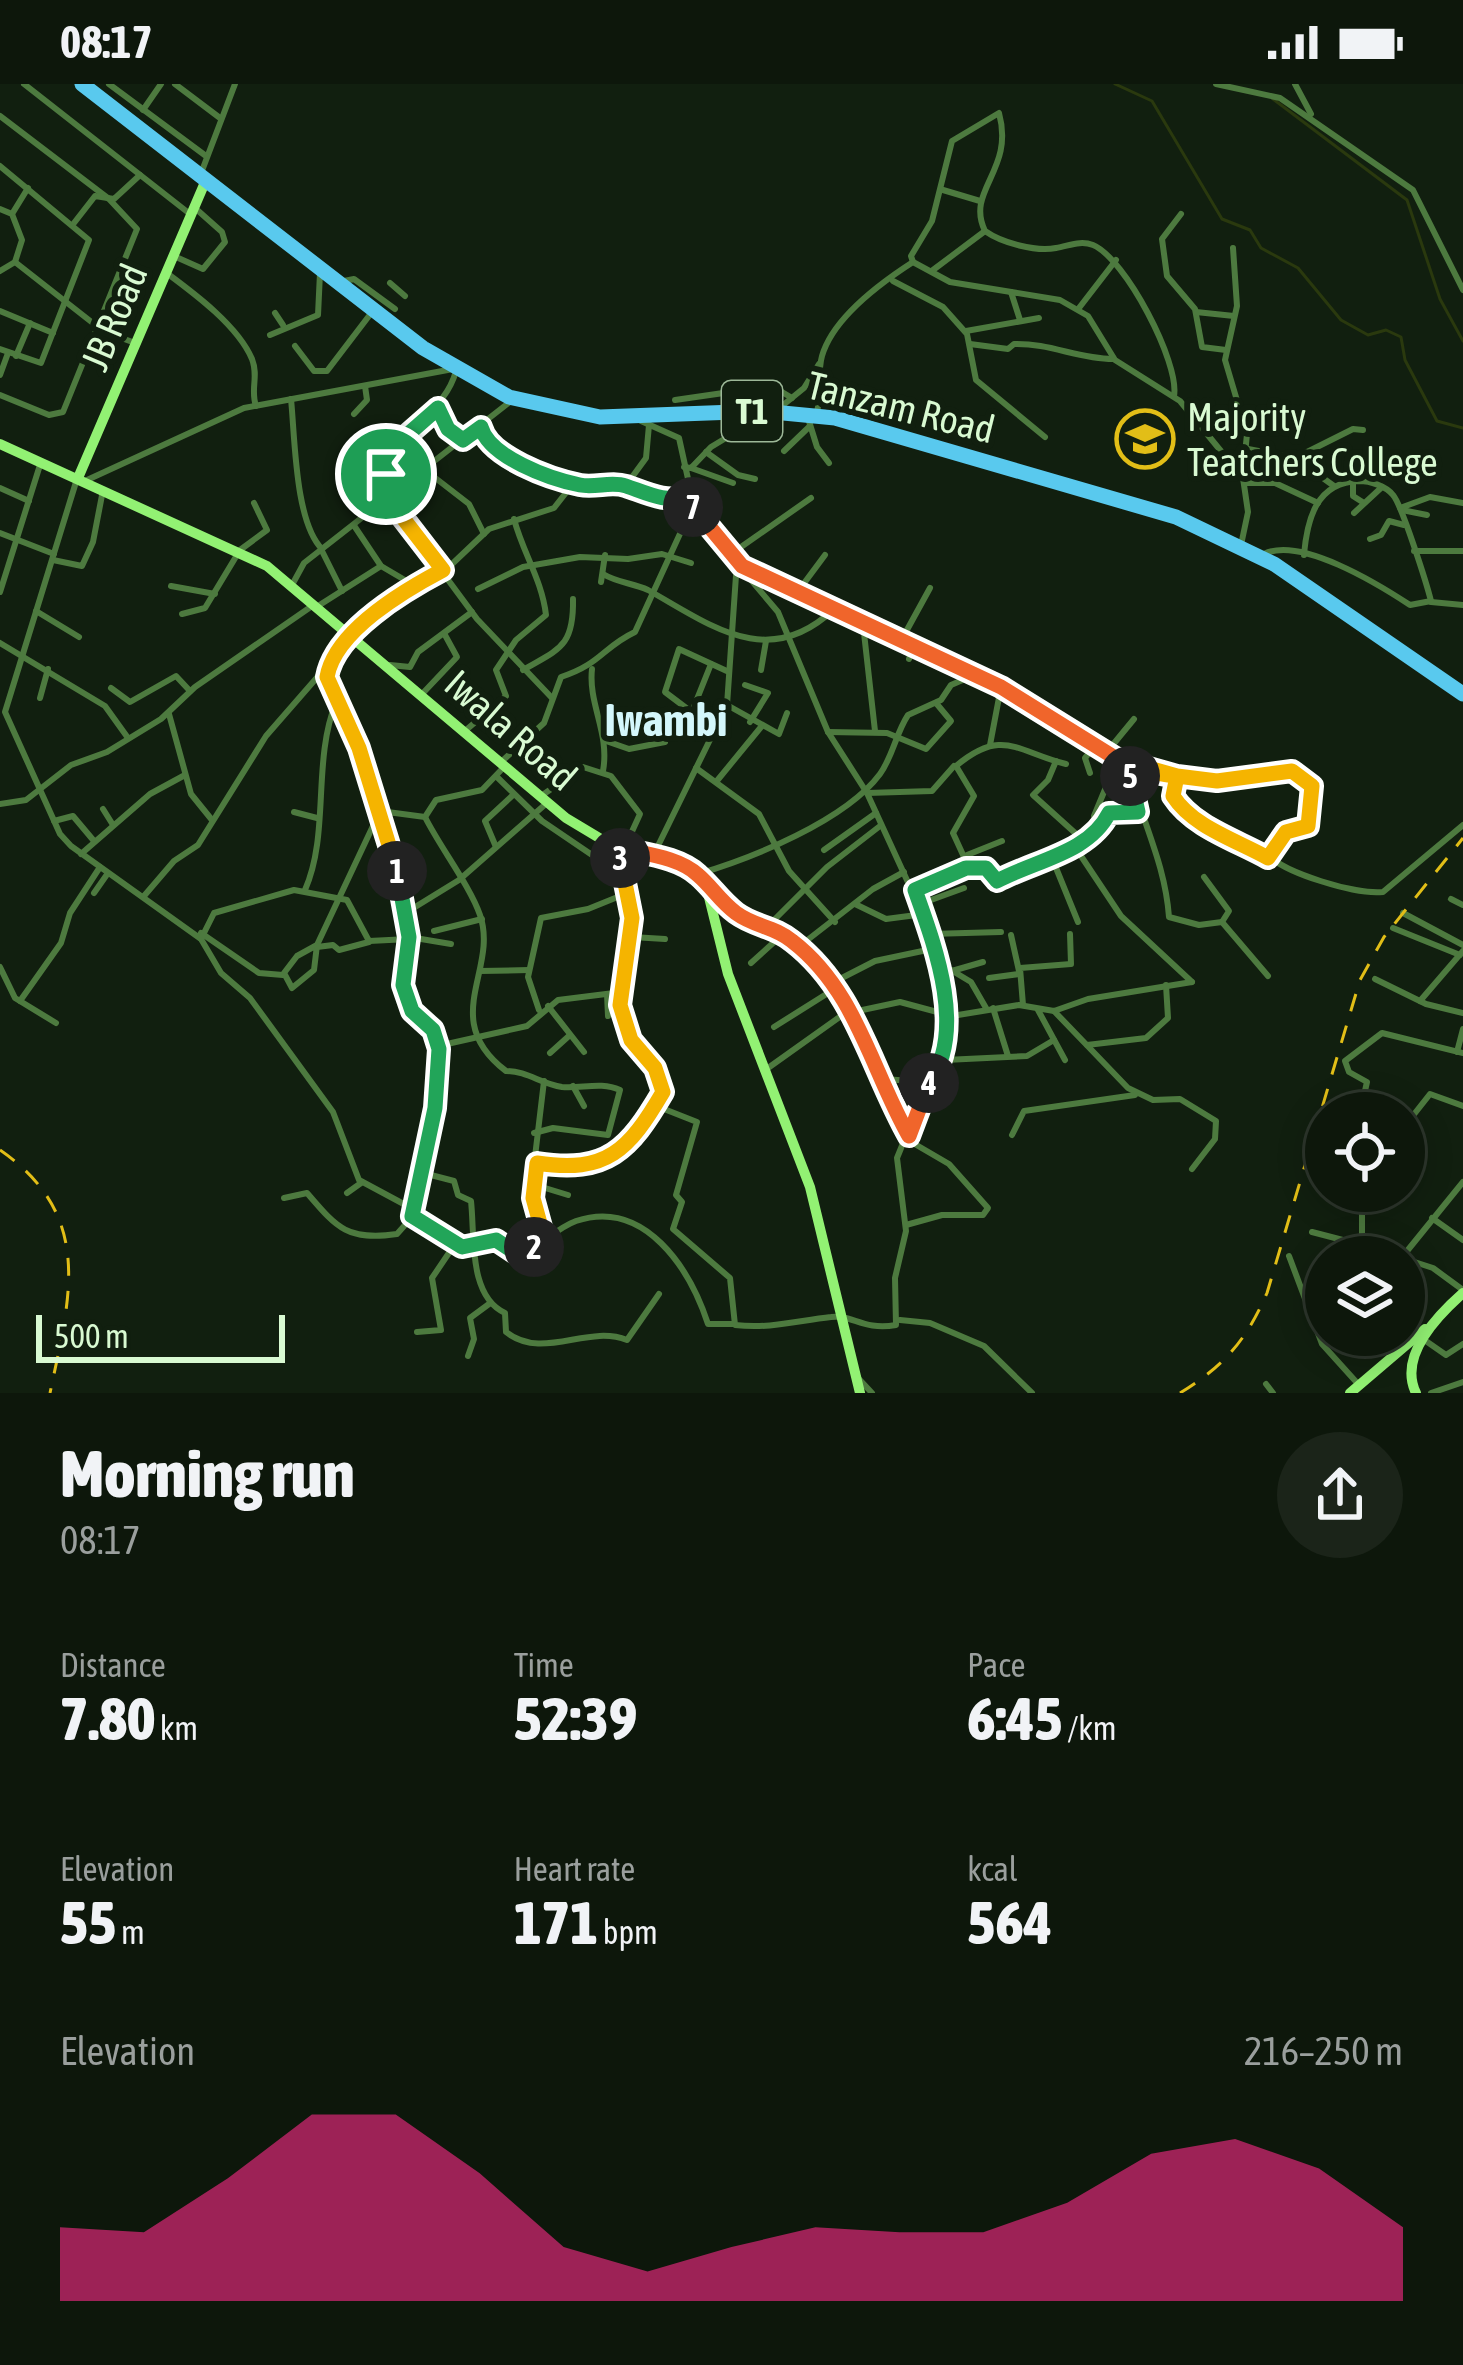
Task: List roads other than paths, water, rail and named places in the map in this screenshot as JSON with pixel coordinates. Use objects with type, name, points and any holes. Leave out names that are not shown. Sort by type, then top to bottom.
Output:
[{"type":"highway","name":"Tanzam Road","points":[[82,84],[454,370],[514,398],[584,415],[643,422],[777,411],[879,428],[1176,517],[1261,556],[1463,694]]},
{"type":"street","points":[[24,84],[222,232],[225,242],[203,269],[172,255]]},
{"type":"street","points":[[109,84],[206,156]]},
{"type":"street","points":[[142,110],[161,84]]},
{"type":"street","points":[[203,178],[206,156],[236,84]]},
{"type":"street","points":[[1216,84],[1274,95],[1313,117],[1360,158],[1416,192],[1463,290]]},
{"type":"street","points":[[1295,84],[1313,117]]},
{"type":"street","points":[[180,86],[221,119]]},
{"type":"street","points":[[985,231],[980,201],[1004,152],[998,112],[952,141],[943,190],[911,256],[950,282],[1079,308],[1100,332],[1113,358]]},
{"type":"street","points":[[0,116],[110,200],[134,221],[137,234],[60,415],[0,395]]},
{"type":"street","points":[[0,166],[77,223],[88,244],[40,364],[8,353]]},
{"type":"street","points":[[110,200],[140,175]]},
{"type":"street","name":"JB Road","points":[[82,479],[203,178]]},
{"type":"street","points":[[12,214],[28,188]]},
{"type":"street","points":[[943,190],[980,201]]},
{"type":"street","points":[[77,223],[95,196],[110,200]]},
{"type":"street","points":[[0,209],[12,214],[22,240],[15,262],[0,271]]},
{"type":"street","points":[[1181,214],[1163,234],[1167,276],[1196,312],[1202,346],[1226,350]]},
{"type":"street","points":[[985,231],[1005,242],[1041,248],[1090,244],[1115,260],[1174,372],[1174,396]]},
{"type":"street","points":[[933,270],[985,231]]},
{"type":"street","points":[[1233,248],[1234,316],[1226,350],[1227,371],[1247,434],[1243,448],[1248,512],[1241,545]]},
{"type":"street","points":[[1079,308],[1115,260]]},
{"type":"street","points":[[15,262],[99,328],[135,343]]},
{"type":"street","points":[[777,411],[821,360],[846,318],[914,262]]},
{"type":"street","points":[[275,313],[283,325],[294,329],[319,314],[321,269]]},
{"type":"street","points":[[165,272],[220,318],[249,353],[257,377],[252,394],[256,406]]},
{"type":"street","points":[[339,282],[354,279],[395,309]]},
{"type":"street","points":[[890,281],[906,284],[943,307],[965,332],[976,380],[1028,428],[1045,437]]},
{"type":"street","points":[[390,283],[405,296]]},
{"type":"street","points":[[1011,292],[1020,320]]},
{"type":"street","points":[[295,346],[314,371],[327,370],[375,310]]},
{"type":"street","points":[[0,311],[53,333]]},
{"type":"street","points":[[1196,312],[1234,316]]},
{"type":"street","points":[[965,332],[1039,318]]},
{"type":"street","points":[[0,374],[8,353],[30,323]]},
{"type":"street","points":[[271,334],[283,325]]},
{"type":"street","points":[[970,344],[1008,350],[1014,344],[1046,344],[1077,356],[1113,358],[1174,396],[1244,480],[1275,483],[1318,503]]},
{"type":"street","points":[[784,451],[811,419],[821,360]]},
{"type":"street","points":[[284,975],[259,973],[81,854],[54,821],[5,714],[82,479],[256,406],[454,370]]},
{"type":"street","points":[[403,486],[386,474],[392,453],[417,422],[438,408],[454,370]]},
{"type":"street","points":[[354,414],[367,400],[365,386]]},
{"type":"street","points":[[674,400],[770,386],[792,398]]},
{"type":"street","points":[[292,585],[298,570],[514,398]]},
{"type":"street","points":[[290,399],[311,539],[322,550],[342,591]]},
{"type":"street","points":[[438,408],[448,429],[463,440]]},
{"type":"street","points":[[688,468],[755,419],[811,419]]},
{"type":"street","points":[[811,419],[830,463]]},
{"type":"street","points":[[202,938],[220,973],[250,998],[333,1112],[361,1183],[413,1212],[455,1244],[474,1246],[496,1240],[521,1256],[544,1238],[581,1220],[628,1223],[664,1243],[695,1284],[708,1324],[773,1329],[841,1317],[867,1328],[892,1326],[898,1319],[895,1278],[906,1225],[897,1158],[929,1082],[945,1060],[946,1016],[924,914],[866,791],[828,732],[771,599],[696,515],[679,438],[643,422],[646,458],[624,485]]},
{"type":"street","points":[[481,427],[501,456],[577,485],[624,485],[668,500],[689,496]]},
{"type":"street","points":[[1295,458],[1352,430],[1364,430]]},
{"type":"street","name":"Iwala Road","points":[[0,444],[240,550],[292,585],[390,665],[545,799],[622,848],[698,874]]},
{"type":"street","points":[[1243,448],[1295,458],[1334,486]]},
{"type":"street","points":[[706,452],[739,475],[755,479]]},
{"type":"street","points":[[0,592],[41,462]]},
{"type":"street","points":[[688,468],[733,483]]},
{"type":"street","points":[[425,470],[467,503],[484,534]]},
{"type":"street","points":[[1353,482],[1353,495],[1364,503]]},
{"type":"street","points":[[1304,555],[1307,524],[1334,486],[1353,482],[1382,487],[1400,509],[1430,602]]},
{"type":"street","points":[[144,896],[174,861],[197,845],[266,736],[353,636],[484,534],[551,509],[577,485]]},
{"type":"street","points":[[1354,513],[1382,487]]},
{"type":"street","points":[[0,488],[28,501]]},
{"type":"street","points":[[0,533],[82,566],[93,542],[103,488]]},
{"type":"street","points":[[1400,509],[1430,497],[1463,503]]},
{"type":"street","points":[[653,856],[718,732],[727,705],[735,637],[736,560],[811,498]]},
{"type":"street","points":[[389,500],[472,612],[552,698]]},
{"type":"street","points":[[182,614],[202,610],[240,550],[268,529],[254,503]]},
{"type":"street","points":[[1400,509],[1427,515]]},
{"type":"street","points":[[425,817],[437,800],[482,790],[497,777],[544,723],[561,677],[592,667],[618,639],[633,634],[684,525],[696,515]]},
{"type":"street","points":[[466,730],[506,695],[495,672],[546,614],[537,573],[530,566],[514,519]]},
{"type":"street","points":[[1370,539],[1381,535],[1389,521],[1407,527]]},
{"type":"street","points":[[355,527],[381,566],[415,586]]},
{"type":"street","points":[[1261,556],[1282,548],[1348,570],[1409,604],[1463,605]]},
{"type":"street","points":[[1414,551],[1463,551]]},
{"type":"street","points":[[605,555],[602,578],[651,593],[735,637],[766,641],[823,620],[834,609]]},
{"type":"street","points":[[478,589],[530,566],[605,555],[669,555],[691,563]]},
{"type":"street","points":[[799,590],[825,555]]},
{"type":"street","points":[[736,560],[1001,687],[1128,765],[1217,781],[1288,771],[1304,779],[1315,795],[1308,826],[1286,832],[1268,858]]},
{"type":"street","points":[[0,804],[22,802],[71,765],[169,714],[190,692],[381,566]]},
{"type":"street","points":[[171,586],[214,594]]},
{"type":"street","points":[[902,639],[930,588]]},
{"type":"street","points":[[523,670],[558,652],[572,624],[573,599]]},
{"type":"street","points":[[36,611],[79,638]]},
{"type":"street","points":[[390,665],[408,668],[418,652],[472,612]]},
{"type":"street","points":[[863,624],[875,731]]},
{"type":"street","points":[[423,693],[457,657],[445,635]]},
{"type":"street","points":[[760,670],[766,641]]},
{"type":"street","points":[[0,643],[112,712],[128,738]]},
{"type":"street","points":[[909,659],[914,644]]},
{"type":"street","points":[[718,732],[665,694],[677,652],[685,648],[729,672]]},
{"type":"street","points":[[284,1198],[307,1193],[326,1221],[367,1236],[398,1234],[413,1212],[435,1108],[438,1046],[430,1026],[412,1011],[403,985],[407,912],[359,748],[327,677],[330,663]]},
{"type":"street","points":[[691,714],[711,664]]},
{"type":"street","points":[[592,667],[591,690],[606,741],[603,771]]},
{"type":"street","points":[[40,698],[48,669]]},
{"type":"street","points":[[111,688],[130,702],[178,676],[190,692]]},
{"type":"street","points":[[860,1393],[810,1186],[728,974],[711,894],[698,874],[777,843],[866,791],[884,769],[911,712],[936,703],[954,683],[971,676]]},
{"type":"street","points":[[746,686],[768,693],[750,722]]},
{"type":"street","points":[[991,745],[1001,687]]},
{"type":"street","points":[[305,890],[318,850],[317,818],[336,703]]},
{"type":"street","points":[[828,732],[875,731],[930,747],[951,721],[936,703]]},
{"type":"street","points":[[727,705],[750,722],[780,734],[787,713]]},
{"type":"street","points":[[169,714],[193,798],[213,820]]},
{"type":"street","points":[[1106,753],[1133,719]]},
{"type":"street","points":[[716,782],[761,727]]},
{"type":"street","points":[[524,741],[556,782]]},
{"type":"street","points":[[606,741],[629,749],[665,742]]},
{"type":"street","points":[[866,791],[932,791],[956,766],[991,745],[1024,746],[1066,764]]},
{"type":"street","points":[[1090,773],[1085,759],[1095,746]]},
{"type":"street","points":[[1056,761],[1048,781],[1033,795],[1084,842]]},
{"type":"street","points":[[1128,765],[1139,810],[1150,822],[1151,842],[1162,864],[1169,916],[1199,925],[1222,922]]},
{"type":"street","points":[[956,766],[974,796],[953,831],[969,868]]},
{"type":"street","points":[[407,912],[459,880],[535,814],[556,782],[584,767],[603,771],[640,814],[622,848],[632,938],[620,1005],[631,1040],[655,1068],[666,1111],[697,1122],[679,1172],[676,1195],[682,1204],[671,1225],[730,1278],[734,1324]]},
{"type":"street","points":[[696,768],[754,809],[806,889],[835,922]]},
{"type":"street","points":[[81,854],[162,785],[185,775]]},
{"type":"street","points":[[1098,833],[1093,821],[1111,776]]},
{"type":"street","points":[[1177,776],[1173,796],[1178,804],[1221,835],[1301,879],[1323,878],[1380,893],[1463,825]]},
{"type":"street","points":[[497,777],[535,814],[624,878]]},
{"type":"street","points":[[496,847],[485,821],[513,795]]},
{"type":"street","points":[[103,809],[113,825]]},
{"type":"street","points":[[915,890],[969,868],[986,868],[995,882],[1075,848],[1098,833],[1109,813],[1139,810]]},
{"type":"street","points":[[380,811],[425,817]]},
{"type":"street","points":[[284,975],[292,988],[314,970],[317,946],[380,811]]},
{"type":"street","points":[[294,812],[317,818]]},
{"type":"street","points":[[824,850],[876,813]]},
{"type":"street","points":[[54,821],[73,816],[94,841]]},
{"type":"street","points":[[425,817],[482,919],[480,971],[471,997],[481,1040],[503,1070],[522,1070],[544,1081],[573,1086],[618,1088],[610,1133],[599,1137],[553,1128],[534,1133]]},
{"type":"street","points":[[770,925],[880,826]]},
{"type":"street","points":[[967,855],[1002,842]]},
{"type":"street","points":[[768,1068],[850,1011],[900,1002],[946,1016],[989,1007],[1023,1006],[1054,1012],[1088,999],[1192,982],[1120,916],[1075,848]]},
{"type":"street","points":[[1052,858],[1078,922]]},
{"type":"street","points":[[20,1001],[61,943],[70,914],[100,867]]},
{"type":"street","points":[[796,944],[904,872]]},
{"type":"street","points":[[94,893],[108,873]]},
{"type":"street","points":[[1204,877],[1228,911],[1222,922]]},
{"type":"street","points":[[920,904],[964,888]]},
{"type":"street","points":[[202,938],[214,913],[280,891],[305,890],[340,896],[354,908],[369,941]]},
{"type":"street","points":[[539,1011],[529,970],[541,918],[630,892]]},
{"type":"street","points":[[711,894],[751,922],[770,925],[783,934],[834,985],[909,1136],[969,1182],[988,1210],[906,1225]]},
{"type":"street","points":[[1451,899],[1463,905]]},
{"type":"street","points":[[855,904],[886,919],[924,914]]},
{"type":"street","points":[[1402,913],[1462,950]]},
{"type":"street","points":[[434,931],[482,919]]},
{"type":"street","points":[[1222,922],[1268,976]]},
{"type":"street","points":[[1394,928],[1462,950]]},
{"type":"street","points":[[930,934],[1001,932]]},
{"type":"street","points":[[751,963],[783,934]]},
{"type":"street","points":[[989,978],[1071,964],[1070,934]]},
{"type":"street","points":[[1011,935],[1023,1006]]},
{"type":"street","points":[[284,975],[297,956],[317,946],[333,945],[339,950],[369,941],[409,938],[451,944]]},
{"type":"street","points":[[632,938],[665,938]]},
{"type":"street","points":[[774,1027],[879,960],[932,950]]},
{"type":"street","points":[[1420,1001],[1462,950]]},
{"type":"street","points":[[938,975],[983,962]]},
{"type":"street","points":[[0,967],[20,1001],[56,1023]]},
{"type":"street","points":[[480,971],[529,970]]},
{"type":"street","points":[[951,970],[971,982],[989,1007],[1008,1056]]},
{"type":"street","points":[[1375,979],[1420,1001],[1463,1013]]},
{"type":"street","points":[[1085,1045],[1151,1036],[1168,1018],[1166,985]]},
{"type":"street","points":[[438,1046],[527,1026],[548,1006],[622,992]]},
{"type":"street","points":[[607,994],[608,1016]]},
{"type":"street","points":[[548,1006],[584,1052]]},
{"type":"street","points":[[1038,1010],[1065,1060]]},
{"type":"street","points":[[1054,1012],[1138,1095]]},
{"type":"street","points":[[1365,1092],[1367,1082],[1349,1072],[1345,1061],[1382,1033],[1460,1053],[1463,1029]]},
{"type":"street","points":[[550,1053],[570,1035]]},
{"type":"street","points":[[945,1060],[1032,1054],[1054,1040]]},
{"type":"street","points":[[882,1078],[929,1082]]},
{"type":"street","points":[[544,1081],[534,1133],[537,1163],[532,1184],[544,1238]]},
{"type":"street","points":[[573,1086],[584,1106]]},
{"type":"street","points":[[537,1163],[577,1169],[620,1151],[634,1139],[663,1092]]},
{"type":"street","points":[[1425,1100],[1430,1094],[1463,1106]]},
{"type":"street","points":[[1012,1135],[1024,1111],[1138,1095],[1180,1099],[1216,1121],[1216,1137],[1192,1169]]},
{"type":"street","points":[[424,1159],[425,1173],[454,1181],[458,1196],[471,1201],[474,1246],[489,1304],[505,1313],[510,1336],[550,1345],[595,1336],[627,1340],[659,1294]]},
{"type":"street","points":[[1416,1236],[1463,1182]]},
{"type":"street","points":[[347,1193],[361,1183]]},
{"type":"street","points":[[532,1184],[568,1196]]},
{"type":"street","points":[[1432,1218],[1463,1240]]},
{"type":"street","points":[[1312,1232],[1328,1236]]},
{"type":"street","points":[[417,1332],[441,1330],[433,1276],[455,1244]]},
{"type":"street","points":[[1288,1256],[1322,1344],[1354,1389],[1397,1356]]},
{"type":"street","points":[[1425,1266],[1463,1292],[1425,1334],[1446,1355],[1463,1344]]},
{"type":"street","points":[[468,1356],[475,1339],[470,1318],[489,1304]]},
{"type":"street","points":[[898,1319],[930,1323],[985,1346],[1032,1393]]},
{"type":"street","points":[[1416,1393],[1411,1377],[1418,1356]]},
{"type":"street","points":[[856,1377],[872,1393]]},
{"type":"street","points":[[1431,1393],[1463,1382]]},
{"type":"street","points":[[1266,1384],[1273,1393]]},
{"type":"waterway","points":[[1115,84],[1152,101],[1222,219],[1250,230],[1261,248],[1298,268],[1341,320],[1368,335],[1386,330],[1401,337],[1405,360],[1437,421],[1463,428]]},
{"type":"waterway","points":[[1273,99],[1407,200],[1440,299],[1463,341]]},
{"type":"railway","points":[[1180,1393],[1232,1351],[1259,1310],[1360,980],[1384,937],[1463,838]]},
{"type":"railway","points":[[0,1150],[30,1175],[51,1202],[63,1231],[68,1291],[50,1393]]},
{"type":"place","name":"Majority Teatchers College","points":[[1145,439]]},
{"type":"district","name":"Iwambi","points":[[666,720]]}]
